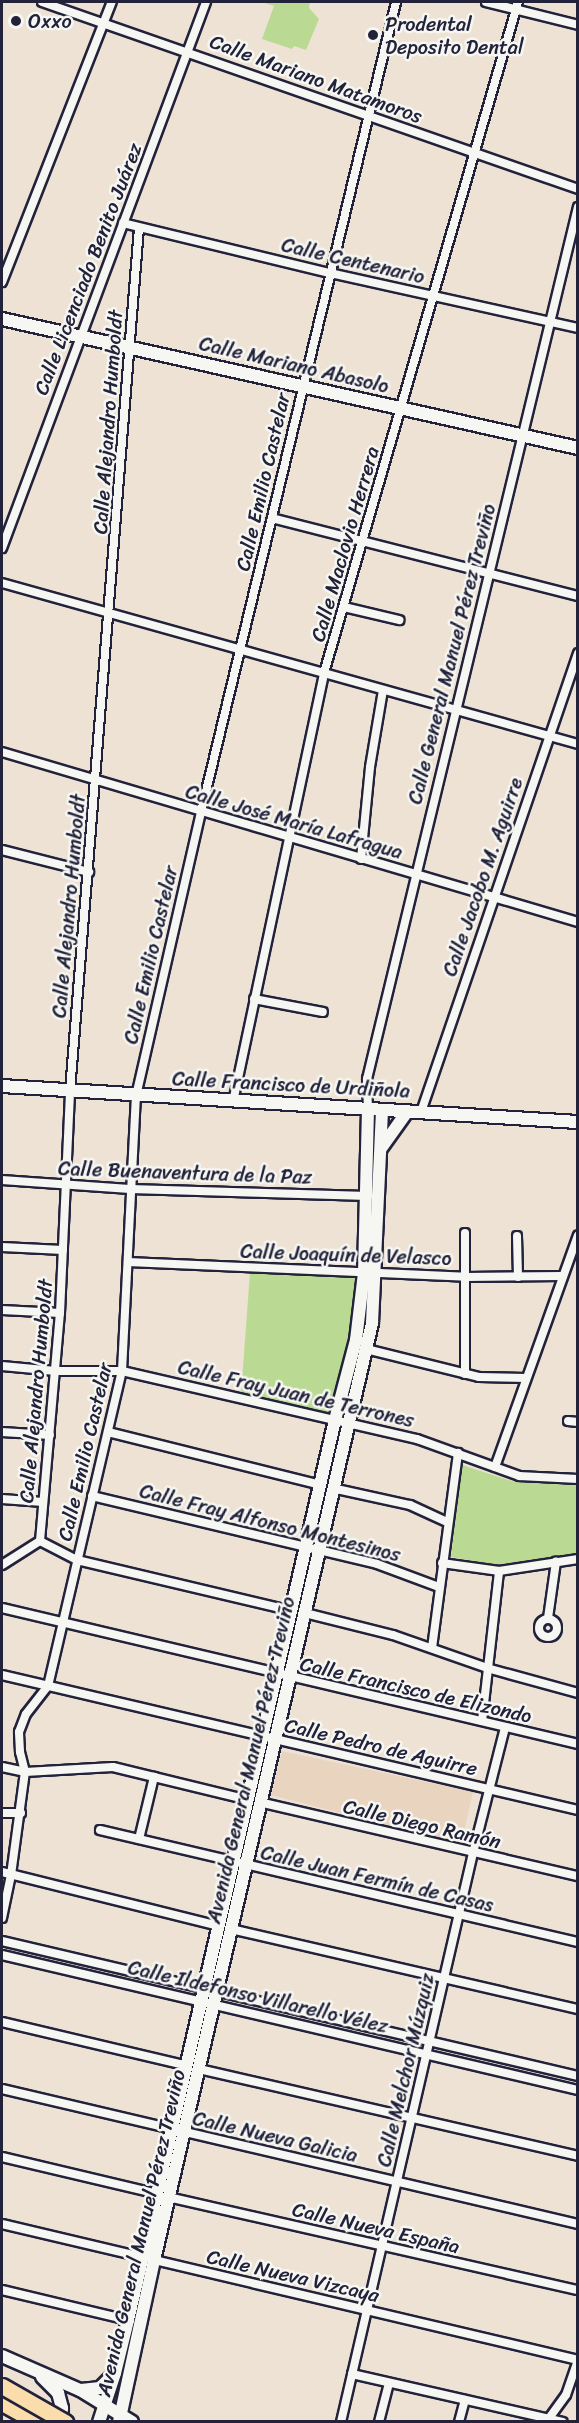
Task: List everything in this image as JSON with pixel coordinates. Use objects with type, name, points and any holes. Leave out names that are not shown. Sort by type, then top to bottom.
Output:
[{"type":"highway","points":[[2,2386],[64,2421]]},
{"type":"highway","points":[[2,2403],[36,2421]]},
{"type":"main road","name":"Calle Mariano Abasolo","points":[[2,319],[578,448]]},
{"type":"main road","name":"Calle Francisco de Urdiñola","points":[[2,1086],[578,1122]]},
{"type":"main road","name":"Avenida General Manuel Pérez Treviño","points":[[120,2417],[148,2259],[254,1801],[268,1737],[277,1675],[307,1546],[348,1424],[374,1313],[370,1273],[368,1110]]},
{"type":"main road","name":"Avenida General Manuel Pérez Treviño","points":[[268,1737],[290,1678],[320,1550],[335,1420],[356,1340],[370,1273],[382,1111]]},
{"type":"main road","points":[[381,1148],[407,1112]]},
{"type":"main road","name":"Avenida General Manuel Pérez Treviño","points":[[99,2421],[148,2259]]},
{"type":"main road","points":[[2,2356],[80,2390],[106,2404],[120,2417],[132,2421]]},
{"type":"main road","points":[[33,2369],[58,2393],[62,2408],[60,2421]]},
{"type":"main road","points":[[80,2390],[100,2388],[115,2373]]},
{"type":"street","name":"Calle Mariano Matamoros","points":[[42,2],[188,51],[578,189]]},
{"type":"street","points":[[2,282],[112,2]]},
{"type":"street","name":"Calle Licenciado Benito Juárez","points":[[2,548],[206,2]]},
{"type":"street","name":"Calle Emilio Castelar","points":[[2,1918],[21,1813],[25,1772],[19,1741],[21,1724],[31,1706],[48,1686],[122,1371],[136,1096],[201,812],[396,2]]},
{"type":"street","points":[[486,2],[517,5],[578,24]]},
{"type":"street","name":"Calle Maclovio Herrera","points":[[233,1102],[324,673],[517,5]]},
{"type":"street","name":"Calle General Manuel Pérez Treviño","points":[[368,1110],[367,1079],[578,207]]},
{"type":"street","name":"Calle Centenario","points":[[123,223],[330,273],[578,328]]},
{"type":"street","name":"Calle Alejandro Humboldt","points":[[40,1541],[60,1313],[70,1091],[97,781],[139,228]]},
{"type":"street","points":[[272,518],[578,596]]},
{"type":"street","points":[[2,583],[578,744]]},
{"type":"street","points":[[344,607],[399,620]]},
{"type":"street","name":"Calle Jacobo M. Aguirre","points":[[421,1112],[578,653]]},
{"type":"street","points":[[361,859],[370,767],[383,690]]},
{"type":"street","name":"Calle José María Lafragua","points":[[2,752],[578,922]]},
{"type":"street","points":[[2,850],[89,872]]},
{"type":"street","points":[[254,999],[323,1012]]},
{"type":"street","name":"Calle Buenaventura de la Paz","points":[[2,1180],[130,1189],[368,1196]]},
{"type":"street","points":[[465,1233],[465,1374]]},
{"type":"street","points":[[495,1467],[578,1235]]},
{"type":"street","points":[[517,1236],[518,1276]]},
{"type":"street","points":[[2,1247],[63,1250]]},
{"type":"street","name":"Calle Joaquín de Velasco","points":[[128,1262],[465,1277],[563,1276]]},
{"type":"street","points":[[2,1310],[60,1313]]},
{"type":"street","points":[[366,1349],[465,1374],[493,1378],[526,1378]]},
{"type":"street","name":"Calle Fray Juan de Terrones","points":[[2,1366],[56,1371],[122,1371],[417,1439],[519,1476],[578,1479]]},
{"type":"street","points":[[568,1421],[578,1422]]},
{"type":"street","points":[[2,1432],[50,1435]]},
{"type":"street","points":[[108,1432],[410,1504],[447,1522]]},
{"type":"street","points":[[432,1648],[458,1453]]},
{"type":"street","name":"Calle Fray Alfonso Montesinos","points":[[92,1496],[307,1546],[394,1569],[439,1587]]},
{"type":"street","points":[[2,1499],[43,1502]]},
{"type":"street","points":[[2,1565],[40,1541],[77,1560],[292,1611]]},
{"type":"street","points":[[442,1563],[499,1571],[578,1559]]},
{"type":"street","points":[[548,1618],[556,1562]]},
{"type":"street","points":[[482,1721],[499,1571]]},
{"type":"street","name":"Calle Francisco de Elizondo","points":[[2,1608],[277,1675],[578,1744]]},
{"type":"street","points":[[304,1613],[432,1648],[487,1668],[578,1693]]},
{"type":"street","name":"Calle Pedro de Aguirre","points":[[2,1675],[578,1810]]},
{"type":"street","name":"Calle Melchor Múzquiz","points":[[341,2421],[488,1789],[505,1727]]},
{"type":"street","name":"Calle Diego Ramón","points":[[2,1767],[25,1772],[101,1766],[578,1876]]},
{"type":"street","points":[[139,1839],[154,1777]]},
{"type":"street","points":[[2,1813],[21,1813]]},
{"type":"street","name":"Calle Juan Fermín de Casas","points":[[100,1830],[578,1942]]},
{"type":"street","points":[[2,1872],[225,1928],[578,2009]]},
{"type":"street","name":"Calle Ildefonso Villarello Vélez","points":[[2,1941],[325,2030],[578,2090]]},
{"type":"street","name":"Calle Ildefonso Villarello Vélez","points":[[2,1954],[210,1997],[327,2018],[578,2076]]},
{"type":"street","points":[[325,2030],[327,2018]]},
{"type":"street","points":[[2,2022],[578,2156]]},
{"type":"street","points":[[534,2079],[536,2067]]},
{"type":"street","name":"Calle Nueva Galicia","points":[[2,2089],[578,2224]]},
{"type":"street","name":"Calle Nueva España","points":[[2,2157],[382,2247],[578,2290]]},
{"type":"street","name":"Calle Nueva Vizcaya","points":[[2,2224],[578,2360]]},
{"type":"street","points":[[2,2290],[128,2320]]},
{"type":"street","points":[[548,2420],[566,2395],[578,2360]]},
{"type":"street","points":[[352,2374],[548,2420],[563,2421]]},
{"type":"street","points":[[380,2421],[389,2383]]},
{"type":"street","points":[[459,2421],[465,2400]]},
{"type":"shaded area","points":[[282,1751],[473,1792],[461,1844],[271,1795]]},
{"type":"green space","points":[[261,2],[310,2],[309,8],[319,19],[306,50],[294,46],[292,49],[262,39],[274,6]]},
{"type":"green space","points":[[250,1272],[357,1277],[355,1311],[330,1415],[241,1395]]},
{"type":"green space","points":[[462,1465],[515,1482],[577,1485],[577,1554],[496,1565],[451,1557]]},
{"type":"place","name":"Oxxo","points":[[16,21]]},
{"type":"place","name":"Prodental Deposito Dental","points":[[373,35]]}]
